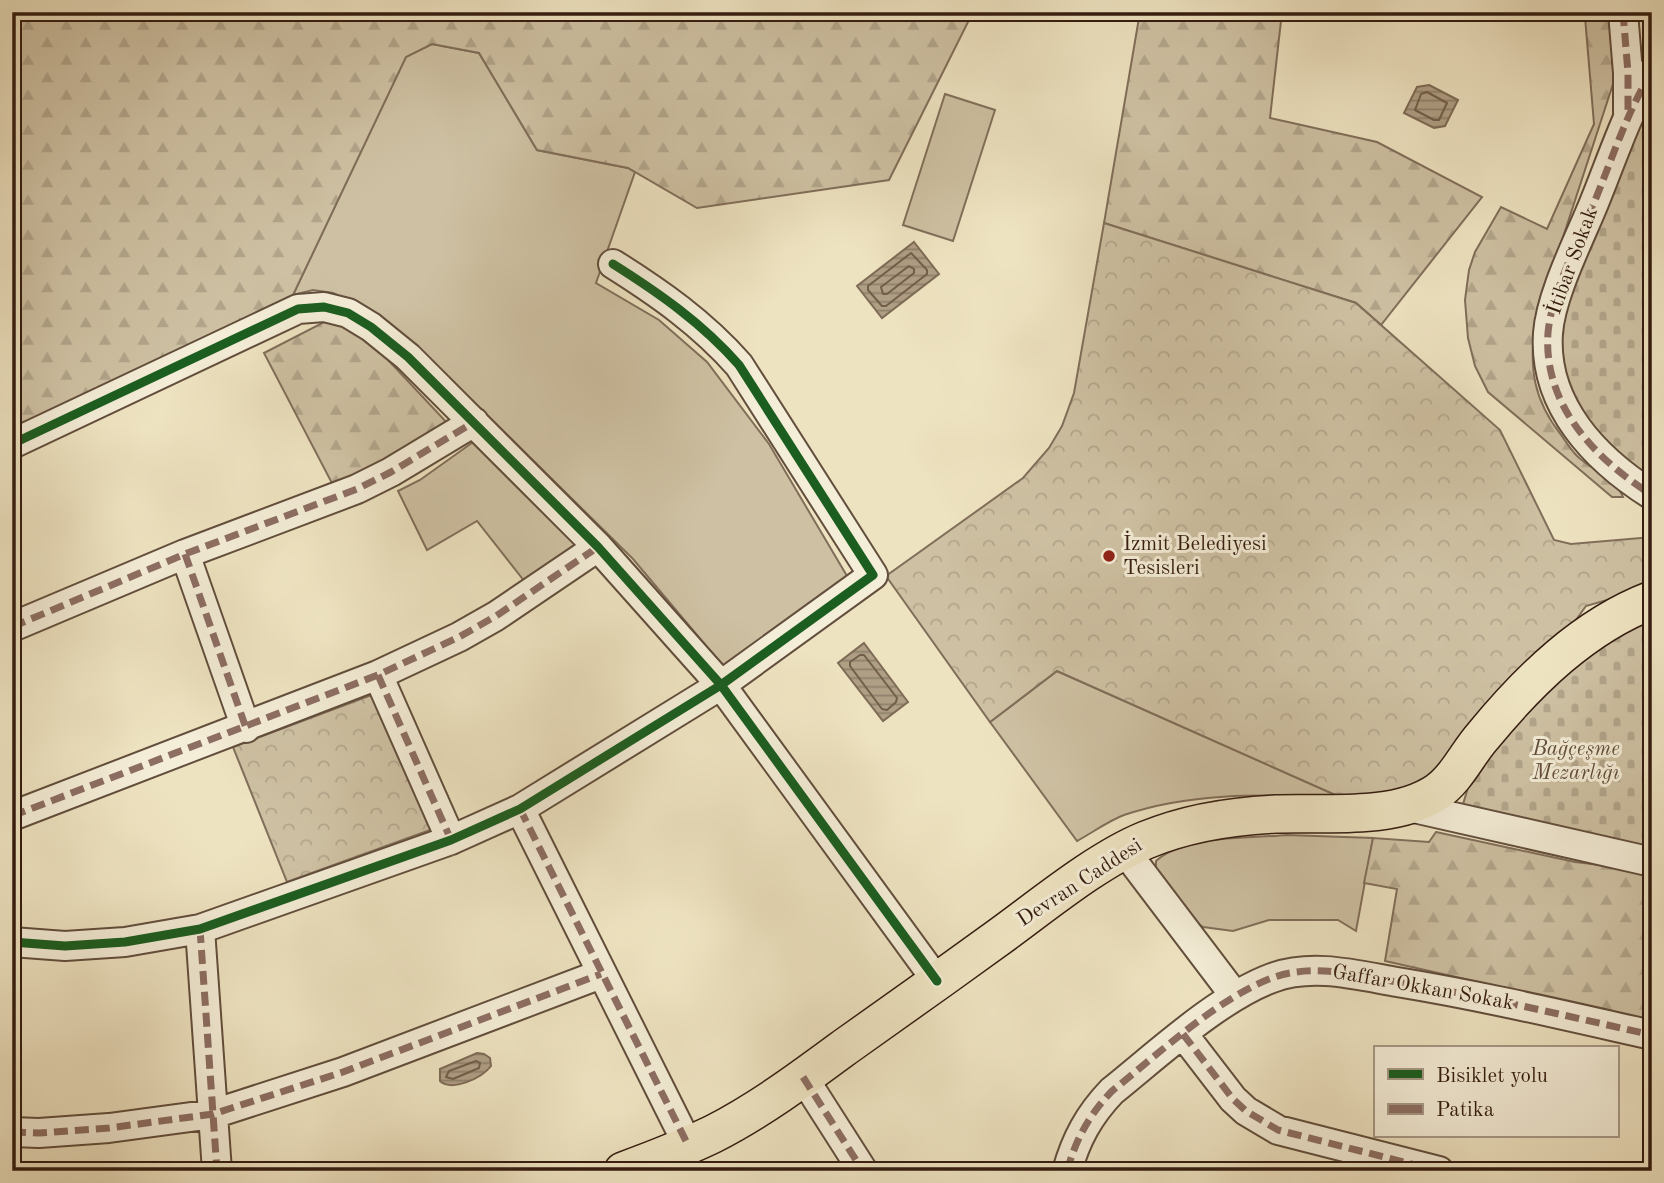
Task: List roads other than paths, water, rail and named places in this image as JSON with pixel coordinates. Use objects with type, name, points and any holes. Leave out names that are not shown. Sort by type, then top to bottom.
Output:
[{"type":"main road","name":"Devran Caddesi","points":[[623,1171],[688,1145],[737,1120],[803,1077],[1083,877],[1144,841],[1208,822],[1275,814],[1378,811],[1405,806],[1436,792],[1452,779],[1505,710],[1573,646],[1599,626],[1652,600]]},
{"type":"street","points":[[1623,12],[1628,73],[1628,119]]},
{"type":"street","name":"İtibar Sokak","points":[[1652,71],[1628,119],[1563,279],[1550,323],[1549,354],[1561,405],[1573,425],[1587,443],[1606,460],[1652,495]]},
{"type":"street","points":[[12,942],[65,946],[113,943],[200,929],[451,840],[520,809],[721,685],[873,575],[739,365],[682,310],[613,264]]},
{"type":"street","points":[[12,444],[298,309],[324,307],[348,313],[371,327],[408,357],[474,422],[598,547],[721,685],[937,981]]},
{"type":"street","points":[[12,627],[185,554],[357,489],[391,472],[474,422]]},
{"type":"street","points":[[12,816],[378,675],[459,637],[496,616],[598,547]]},
{"type":"street","points":[[185,554],[246,728]]},
{"type":"street","points":[[378,675],[451,840]]},
{"type":"street","points":[[1405,806],[1652,862]]},
{"type":"street","points":[[520,809],[688,1145]]},
{"type":"street","points":[[1125,851],[1236,996]]},
{"type":"street","points":[[200,929],[217,1171]]},
{"type":"street","name":"Gaffar Okkan Sokak","points":[[1067,1171],[1083,1126],[1112,1091],[1236,996],[1287,973],[1331,971],[1477,995],[1652,1035]]},
{"type":"street","points":[[12,1132],[39,1133],[109,1128],[213,1114],[343,1072],[601,974]]},
{"type":"street","points":[[1183,1034],[1233,1098],[1246,1111],[1278,1130],[1439,1171]]},
{"type":"street","points":[[803,1077],[863,1171]]},
{"type":"water","points":[[1429,85],[1458,100],[1445,126],[1434,128],[1404,113],[1417,87]]},
{"type":"water","points":[[914,242],[939,274],[882,318],[857,286]]},
{"type":"water","points":[[864,643],[908,702],[883,721],[838,663]]},
{"type":"water","points":[[477,1053],[490,1058],[491,1066],[487,1071],[459,1084],[445,1084],[440,1081],[440,1069]]},
{"type":"place","name":"İzmit Belediyesi Tesisleri","points":[[1109,556]]},
{"type":"park label","name":"Bağçeşme Mezarlığı","points":[[1576,761]]}]
